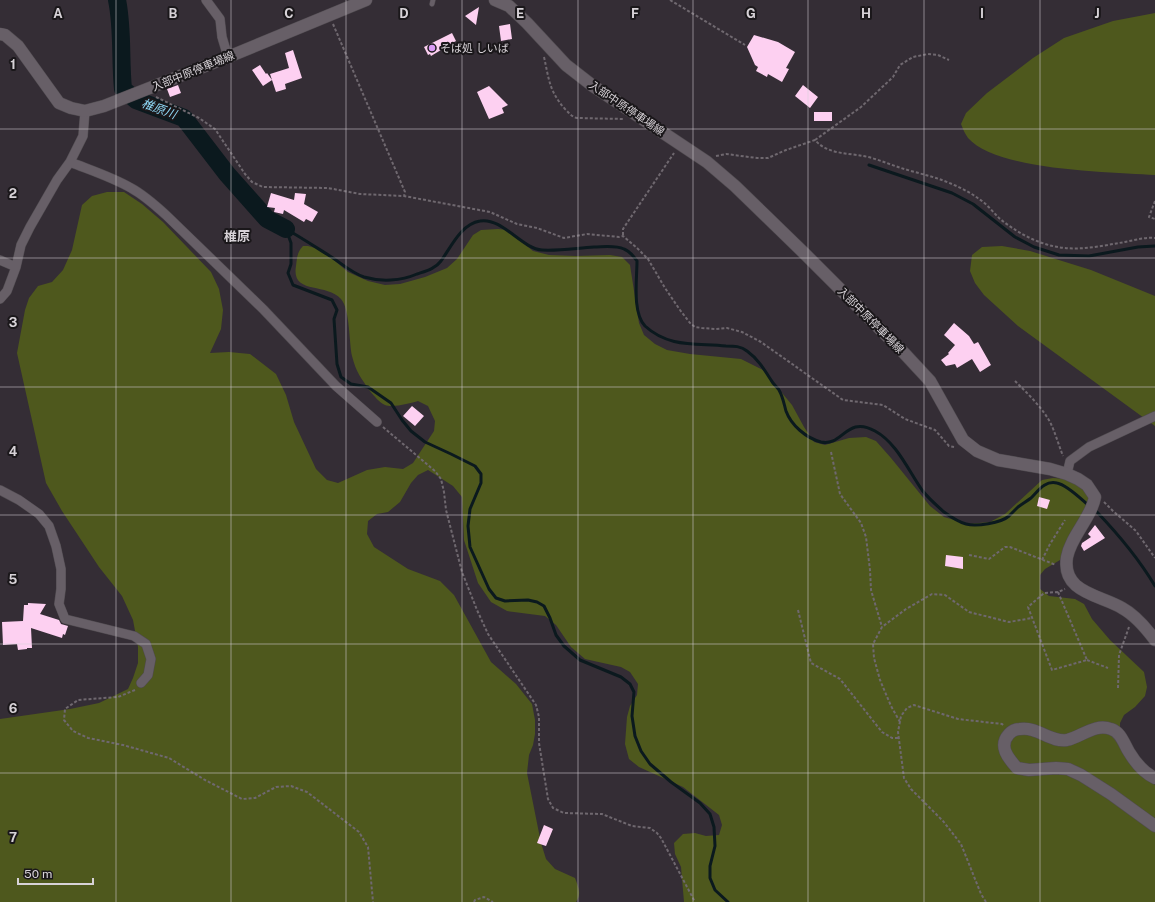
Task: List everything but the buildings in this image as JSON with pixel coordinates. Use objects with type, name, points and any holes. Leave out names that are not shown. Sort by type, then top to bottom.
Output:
[{"type":"main road","name":"入部中原停車場線","points":[[0,34],[5,35],[18,46],[59,103],[71,108],[85,111],[115,102],[366,0]]},
{"type":"main road","name":"入部中原停車場線","points":[[495,0],[509,6],[571,69],[593,86],[707,162],[735,186],[788,237],[930,380],[963,440],[977,451],[998,460],[1067,474],[1087,485],[1095,497]]},
{"type":"main road","points":[[1095,497],[1094,503],[1081,525],[1067,558],[1067,567],[1070,579],[1079,589],[1122,607],[1134,616],[1155,640]]},
{"type":"main road","points":[[1155,778],[1140,767],[1119,734],[1111,729],[1103,727],[1093,729],[1067,740],[1058,740],[1031,729],[1020,728],[1011,731],[1005,738],[1004,746],[1006,754],[1017,768],[1029,770],[1056,768],[1068,769],[1081,775],[1111,794],[1155,826]]},
{"type":"street","points":[[206,0],[220,19],[222,37],[228,57]]},
{"type":"street","points":[[0,299],[7,290],[16,267],[21,245],[30,227],[57,180],[70,162],[83,136],[85,111]]},
{"type":"street","points":[[70,162],[131,188],[166,215],[263,309],[336,386],[377,422]]},
{"type":"street","points":[[0,260],[16,267]]},
{"type":"street","points":[[1067,474],[1070,461],[1089,447],[1155,416]]},
{"type":"street","points":[[0,490],[19,500],[39,514],[49,526],[56,546],[61,569],[59,604],[65,619],[134,636],[146,644],[151,659],[148,675],[141,683]]},
{"type":"path","points":[[670,0],[745,45]]},
{"type":"path","points":[[329,15],[405,192],[404,196]]},
{"type":"path","points":[[548,45],[544,49],[543,53],[551,89],[557,100],[573,117],[625,119],[631,111]]},
{"type":"path","points":[[707,162],[714,156],[726,154],[768,158],[815,140],[861,107],[893,77],[900,65],[913,57],[928,54],[938,55],[949,60]]},
{"type":"path","points":[[145,90],[152,95],[199,118],[215,129],[245,174],[252,182],[263,187],[328,188],[360,194],[404,196],[490,212],[517,224],[537,228],[564,238],[587,234],[619,237],[623,236],[648,259],[680,310],[690,323],[696,327],[727,328],[742,332],[761,342],[843,400],[883,405],[904,419],[935,430],[949,446],[962,449],[969,444]]},
{"type":"path","points":[[815,140],[826,148],[844,154],[864,156],[957,186],[980,199],[1001,219],[1016,230],[1034,240],[1048,245],[1065,248],[1085,248],[1155,238]]},
{"type":"path","points":[[623,236],[623,229],[627,222],[681,144]]},
{"type":"path","points":[[1155,201],[1149,217],[1155,219]]},
{"type":"path","points":[[1015,381],[1035,402],[1050,423],[1062,456],[1070,461]]},
{"type":"path","points":[[377,422],[435,472],[441,479],[446,510],[462,572],[477,610],[488,634],[536,705],[539,717],[540,743],[548,799],[553,808],[564,813],[602,814],[632,826],[650,828],[661,838],[694,902]]},
{"type":"path","points":[[831,452],[840,494],[862,523],[866,537],[870,570],[870,590],[882,627]]},
{"type":"path","points":[[1095,497],[1100,497],[1113,511],[1136,531],[1155,558]]},
{"type":"path","points":[[1042,560],[1065,520]]},
{"type":"path","points":[[969,555],[989,559],[1005,547],[1061,567],[1067,567]]},
{"type":"path","points":[[1075,585],[1058,592],[1044,593],[1028,607],[1052,670],[1087,660],[1108,668]]},
{"type":"path","points":[[1058,592],[1087,660]]},
{"type":"path","points":[[900,722],[891,706],[880,680],[874,658],[873,644],[882,627],[906,609],[932,594],[945,595],[969,612],[1009,622],[1032,618]]},
{"type":"path","points":[[798,610],[811,663],[840,679],[882,732],[892,738],[899,738]]},
{"type":"path","points":[[1118,688],[1119,655],[1134,616]]},
{"type":"path","points":[[141,683],[135,690],[118,697],[78,700],[65,709],[64,720],[73,731],[88,738],[123,744],[169,758],[205,780],[242,799],[255,798],[276,787],[291,786],[307,792],[359,832],[368,848],[373,902]]},
{"type":"path","points":[[986,902],[961,844],[943,821],[911,789],[904,778],[898,732],[902,716],[907,708],[914,705],[958,719],[1002,724],[1011,731]]},
{"type":"path","points":[[474,902],[475,900],[484,897],[493,902]]},
{"type":"green space","points":[[1155,13],[1155,175],[1085,171],[1029,163],[1003,157],[983,149],[968,138],[961,124],[966,113],[987,93],[1033,58],[1064,38],[1113,21]]},
{"type":"green space","points":[[107,192],[124,192],[142,204],[163,222],[211,272],[219,289],[223,310],[221,329],[210,353],[229,352],[250,354],[276,374],[286,395],[294,422],[316,469],[327,480],[338,483],[367,470],[385,467],[403,469],[413,463],[434,431],[435,421],[428,406],[418,401],[402,405],[388,406],[381,403],[370,391],[359,375],[355,366],[351,350],[348,318],[341,299],[335,294],[304,285],[299,281],[296,275],[297,258],[301,248],[303,246],[308,246],[322,250],[348,272],[368,281],[385,285],[400,284],[425,277],[447,268],[457,259],[473,235],[481,230],[498,229],[507,230],[533,251],[549,255],[610,255],[622,257],[630,265],[639,323],[644,335],[655,344],[667,350],[741,359],[763,370],[792,405],[814,442],[825,445],[849,438],[866,437],[876,441],[930,506],[944,517],[968,524],[990,522],[1005,514],[1042,480],[1053,478],[1067,479],[1086,490],[1090,499],[1060,560],[1045,569],[1040,575],[1040,589],[1049,596],[1075,599],[1084,604],[1092,619],[1110,640],[1144,672],[1147,687],[1145,696],[1135,707],[1124,715],[1120,723],[1120,744],[1141,773],[1155,785],[1155,902],[684,902],[681,867],[675,854],[674,843],[683,834],[695,833],[706,836],[719,835],[722,825],[719,815],[683,787],[639,767],[629,759],[625,744],[627,717],[630,706],[637,695],[638,684],[630,672],[621,667],[585,659],[571,647],[556,625],[545,616],[507,611],[491,602],[478,583],[464,540],[462,497],[453,486],[428,470],[418,475],[411,483],[400,502],[388,512],[377,514],[368,521],[367,534],[374,547],[408,569],[440,581],[454,595],[491,662],[516,684],[532,704],[535,720],[535,734],[529,755],[527,773],[541,843],[546,859],[555,869],[575,878],[579,893],[576,902],[0,902],[0,719],[70,709],[99,703],[128,689],[138,663],[138,647],[133,620],[122,596],[99,567],[62,511],[46,483],[17,353],[25,310],[29,298],[38,286],[52,282],[63,270],[72,250],[82,205],[92,196]]},
{"type":"green space","points":[[1002,246],[1030,251],[1091,270],[1155,296],[1155,426],[1018,326],[984,295],[975,283],[970,271],[972,255],[982,247]]},
{"type":"waterway","name":"椎原川","points":[[117,0],[120,22],[123,89],[136,100],[184,118],[227,174],[267,219],[286,229]]},
{"type":"waterway","points":[[869,165],[952,193],[973,204],[1015,237],[1034,247],[1059,255],[1089,256],[1138,247],[1155,246]]},
{"type":"waterway","points":[[286,229],[304,239],[355,273],[371,279],[384,280],[404,278],[433,268],[439,264],[462,231],[473,223],[480,221],[488,221],[496,224],[534,248],[542,250],[561,250],[588,247],[613,247],[626,250],[632,254],[637,261],[637,304],[638,312],[645,326],[654,333],[673,341],[694,344],[735,346],[745,349],[758,361],[779,390],[788,416],[795,426],[805,434],[821,442],[835,440],[851,429],[857,427],[865,427],[875,431],[890,442],[927,496],[944,512],[957,521],[970,525],[988,524],[1000,521],[1009,516],[1042,487],[1053,482],[1065,486],[1088,505]]},
{"type":"waterway","points":[[286,229],[291,243],[291,264],[288,273],[293,285],[332,300],[337,310],[334,319],[337,364],[341,377],[351,384],[368,387],[391,403],[411,431],[425,442],[475,466],[481,474],[481,483],[470,509],[468,526],[470,547],[489,589],[496,598],[505,601],[528,600],[537,602],[544,606],[556,635],[564,646],[580,660],[621,677],[630,684],[634,692],[632,716],[635,736],[641,751],[650,764],[671,782],[700,803],[710,814],[714,827],[715,846],[710,866],[710,878],[715,890],[728,902]]},
{"type":"waterway","points":[[1096,511],[1128,547],[1155,586]]},
{"type":"place","name":"そば処 しいば","points":[[432,48]]},
{"type":"district","name":"椎原","points":[[237,236]]}]
